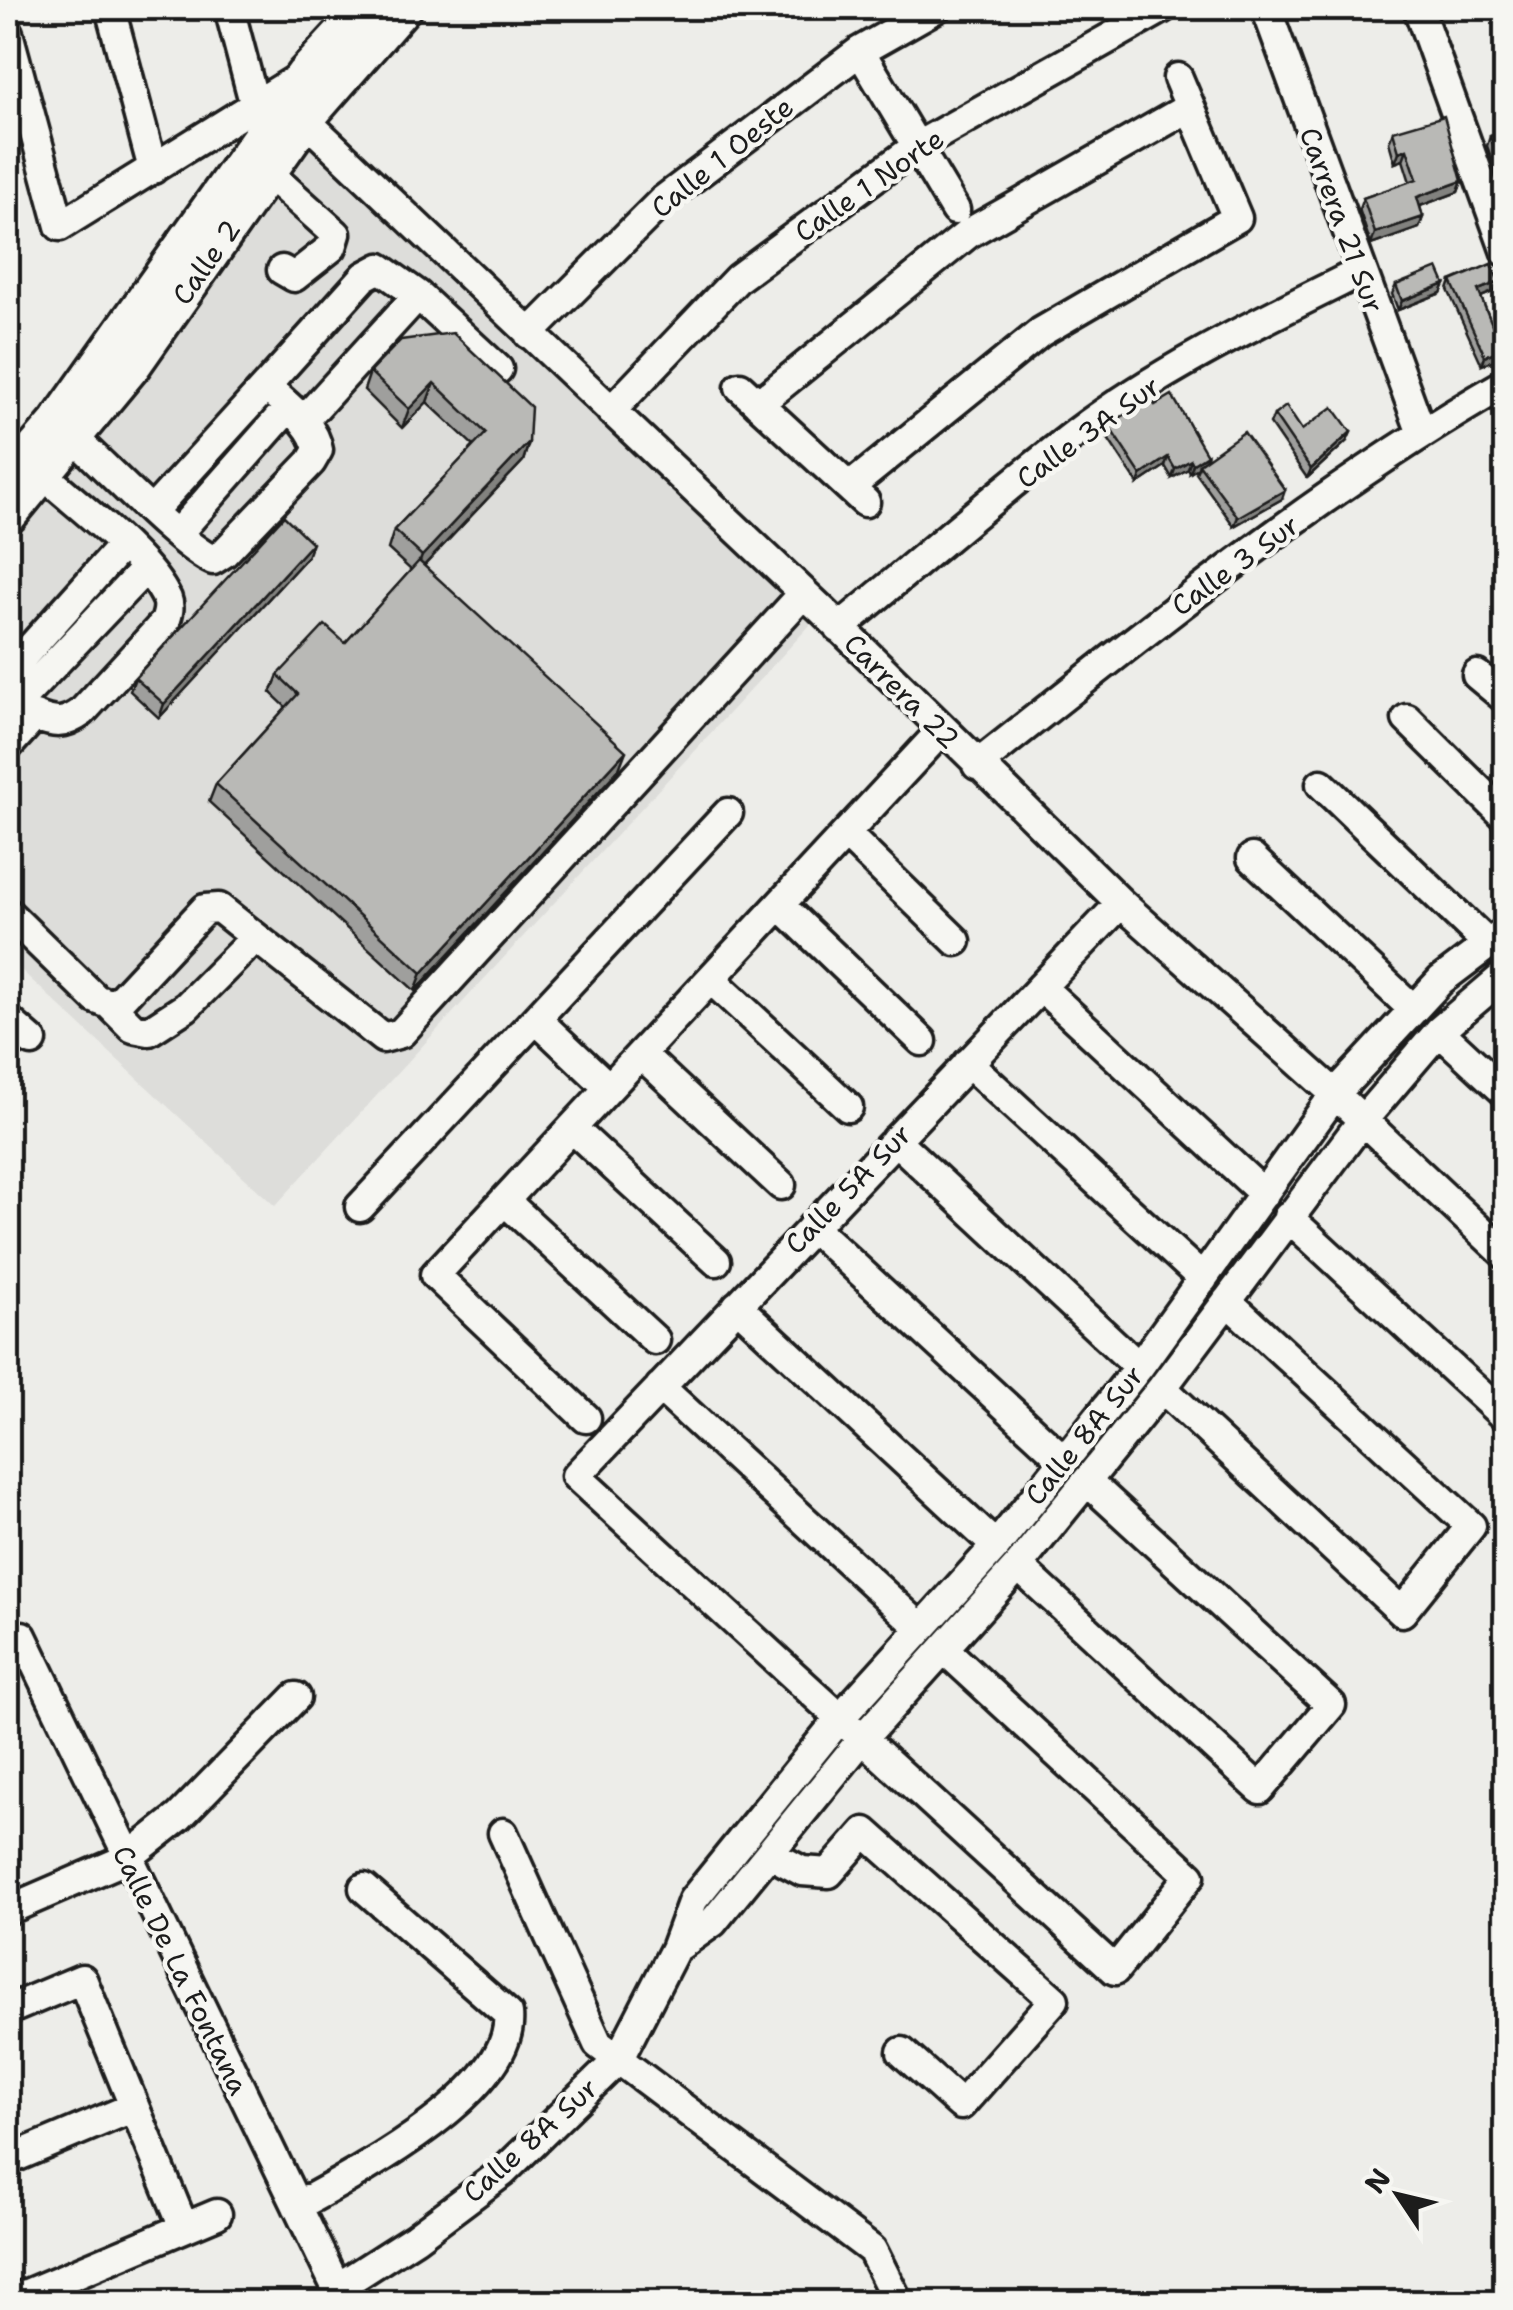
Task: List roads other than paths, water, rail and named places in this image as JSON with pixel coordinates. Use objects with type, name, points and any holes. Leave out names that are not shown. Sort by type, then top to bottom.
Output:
[{"type":"main road","name":"Calle 2","points":[[8,480],[102,362],[304,74],[366,8]]},
{"type":"main road","name":"Calle 2","points":[[8,516],[133,365],[305,120],[403,8]]},
{"type":"street","points":[[110,8],[152,169]]},
{"type":"street","points":[[228,8],[255,106]]},
{"type":"street","name":"Calle 1 Oeste","points":[[529,334],[662,202],[860,51],[936,8]]},
{"type":"street","name":"Calle 1 Norte","points":[[612,411],[738,278],[916,147],[1163,8]]},
{"type":"street","name":"Carrera 21 Sur","points":[[1266,8],[1421,431]]},
{"type":"street","points":[[1418,8],[1506,252]]},
{"type":"street","points":[[8,33],[60,226],[304,74]]},
{"type":"street","points":[[860,51],[954,210]]},
{"type":"street","points":[[1178,78],[1237,218],[1040,332],[858,494],[749,395],[969,233],[1190,107]]},
{"type":"street","name":"Carrera 22","points":[[305,120],[804,592],[1121,902],[1336,1094],[1506,1255]]},
{"type":"street","points":[[268,173],[336,234],[332,247],[294,277],[282,270]]},
{"type":"street","points":[[153,510],[365,276],[380,268],[418,295],[498,368]]},
{"type":"street","name":"Calle 3A Sur","points":[[839,628],[1076,434],[1134,394],[1250,327],[1360,272]]},
{"type":"street","points":[[178,533],[418,295]]},
{"type":"street","name":"Calle 3 Sur","points":[[977,765],[1214,578],[1421,431],[1506,382]]},
{"type":"street","points":[[75,439],[205,557],[213,560],[224,554],[318,450],[296,414],[266,386]]},
{"type":"street","points":[[20,702],[54,723],[68,722],[165,622],[167,600],[146,569],[44,476]]},
{"type":"street","points":[[8,673],[122,547]]},
{"type":"street","points":[[8,746],[20,702],[146,569]]},
{"type":"street","points":[[110,1004],[119,1000],[205,909],[219,908],[383,1038],[401,1033],[804,592]]},
{"type":"street","points":[[1477,675],[1506,699]]},
{"type":"street","points":[[1407,720],[1506,817]]},
{"type":"street","points":[[586,1418],[435,1275],[942,730]]},
{"type":"street","points":[[1321,784],[1497,938]]},
{"type":"street","points":[[360,1208],[728,813]]},
{"type":"street","points":[[846,834],[956,941]]},
{"type":"street","points":[[1252,858],[1413,1008]]},
{"type":"street","name":"Calle 5A Sur","points":[[840,1718],[576,1476],[1121,902]]},
{"type":"street","points":[[780,905],[922,1041]]},
{"type":"street","points":[[8,913],[96,999],[110,1004],[133,1028],[149,1031],[186,1006],[255,938]]},
{"type":"street","name":"Calle 8A Sur","points":[[340,2295],[503,2172],[618,2060],[675,1949],[692,1900],[840,1718],[996,1546],[1138,1367],[1336,1094],[1413,1008],[1497,938]]},
{"type":"street","name":"Calle 8A Sur","points":[[675,1949],[713,1922],[862,1738],[1018,1566],[1162,1388],[1363,1120],[1439,1031],[1506,974]]},
{"type":"street","points":[[711,979],[848,1107]]},
{"type":"street","points":[[1040,987],[1264,1194]]},
{"type":"street","points":[[536,1019],[609,1088]]},
{"type":"street","points":[[8,1020],[32,1041]]},
{"type":"street","points":[[1439,1031],[1506,1093]]},
{"type":"street","points":[[641,1054],[781,1185]]},
{"type":"street","points":[[968,1063],[1203,1279]]},
{"type":"street","points":[[572,1128],[716,1261]]},
{"type":"street","points":[[895,1140],[1138,1367]]},
{"type":"street","points":[[505,1200],[655,1340]]},
{"type":"street","points":[[1288,1217],[1506,1418]]},
{"type":"street","points":[[812,1227],[1064,1460]]},
{"type":"street","points":[[1162,1388],[1402,1612],[1471,1526],[1227,1301]]},
{"type":"street","points":[[737,1306],[996,1546]]},
{"type":"street","points":[[660,1386],[921,1628]]},
{"type":"street","points":[[1018,1566],[1260,1790],[1331,1705],[1087,1481]]},
{"type":"street","name":"Calle De La Fontana","points":[[22,1636],[126,1859],[340,2295]]},
{"type":"street","points":[[840,1718],[1115,1970],[1190,1876],[944,1648]]},
{"type":"street","points":[[8,1910],[126,1859],[179,1817],[296,1697]]},
{"type":"street","points":[[770,1854],[802,1871],[829,1874],[865,1832],[1054,2000],[962,2105],[902,2052]]},
{"type":"street","points":[[503,1833],[598,2044],[872,2250],[895,2296],[894,2302]]},
{"type":"street","points":[[297,2206],[401,2144],[458,2101],[486,2074],[509,2025],[508,2014],[364,1888]]},
{"type":"street","points":[[8,2010],[82,1978],[184,2228]]},
{"type":"street","points":[[8,2160],[134,2107]]},
{"type":"street","points":[[8,2302],[217,2214]]}]
